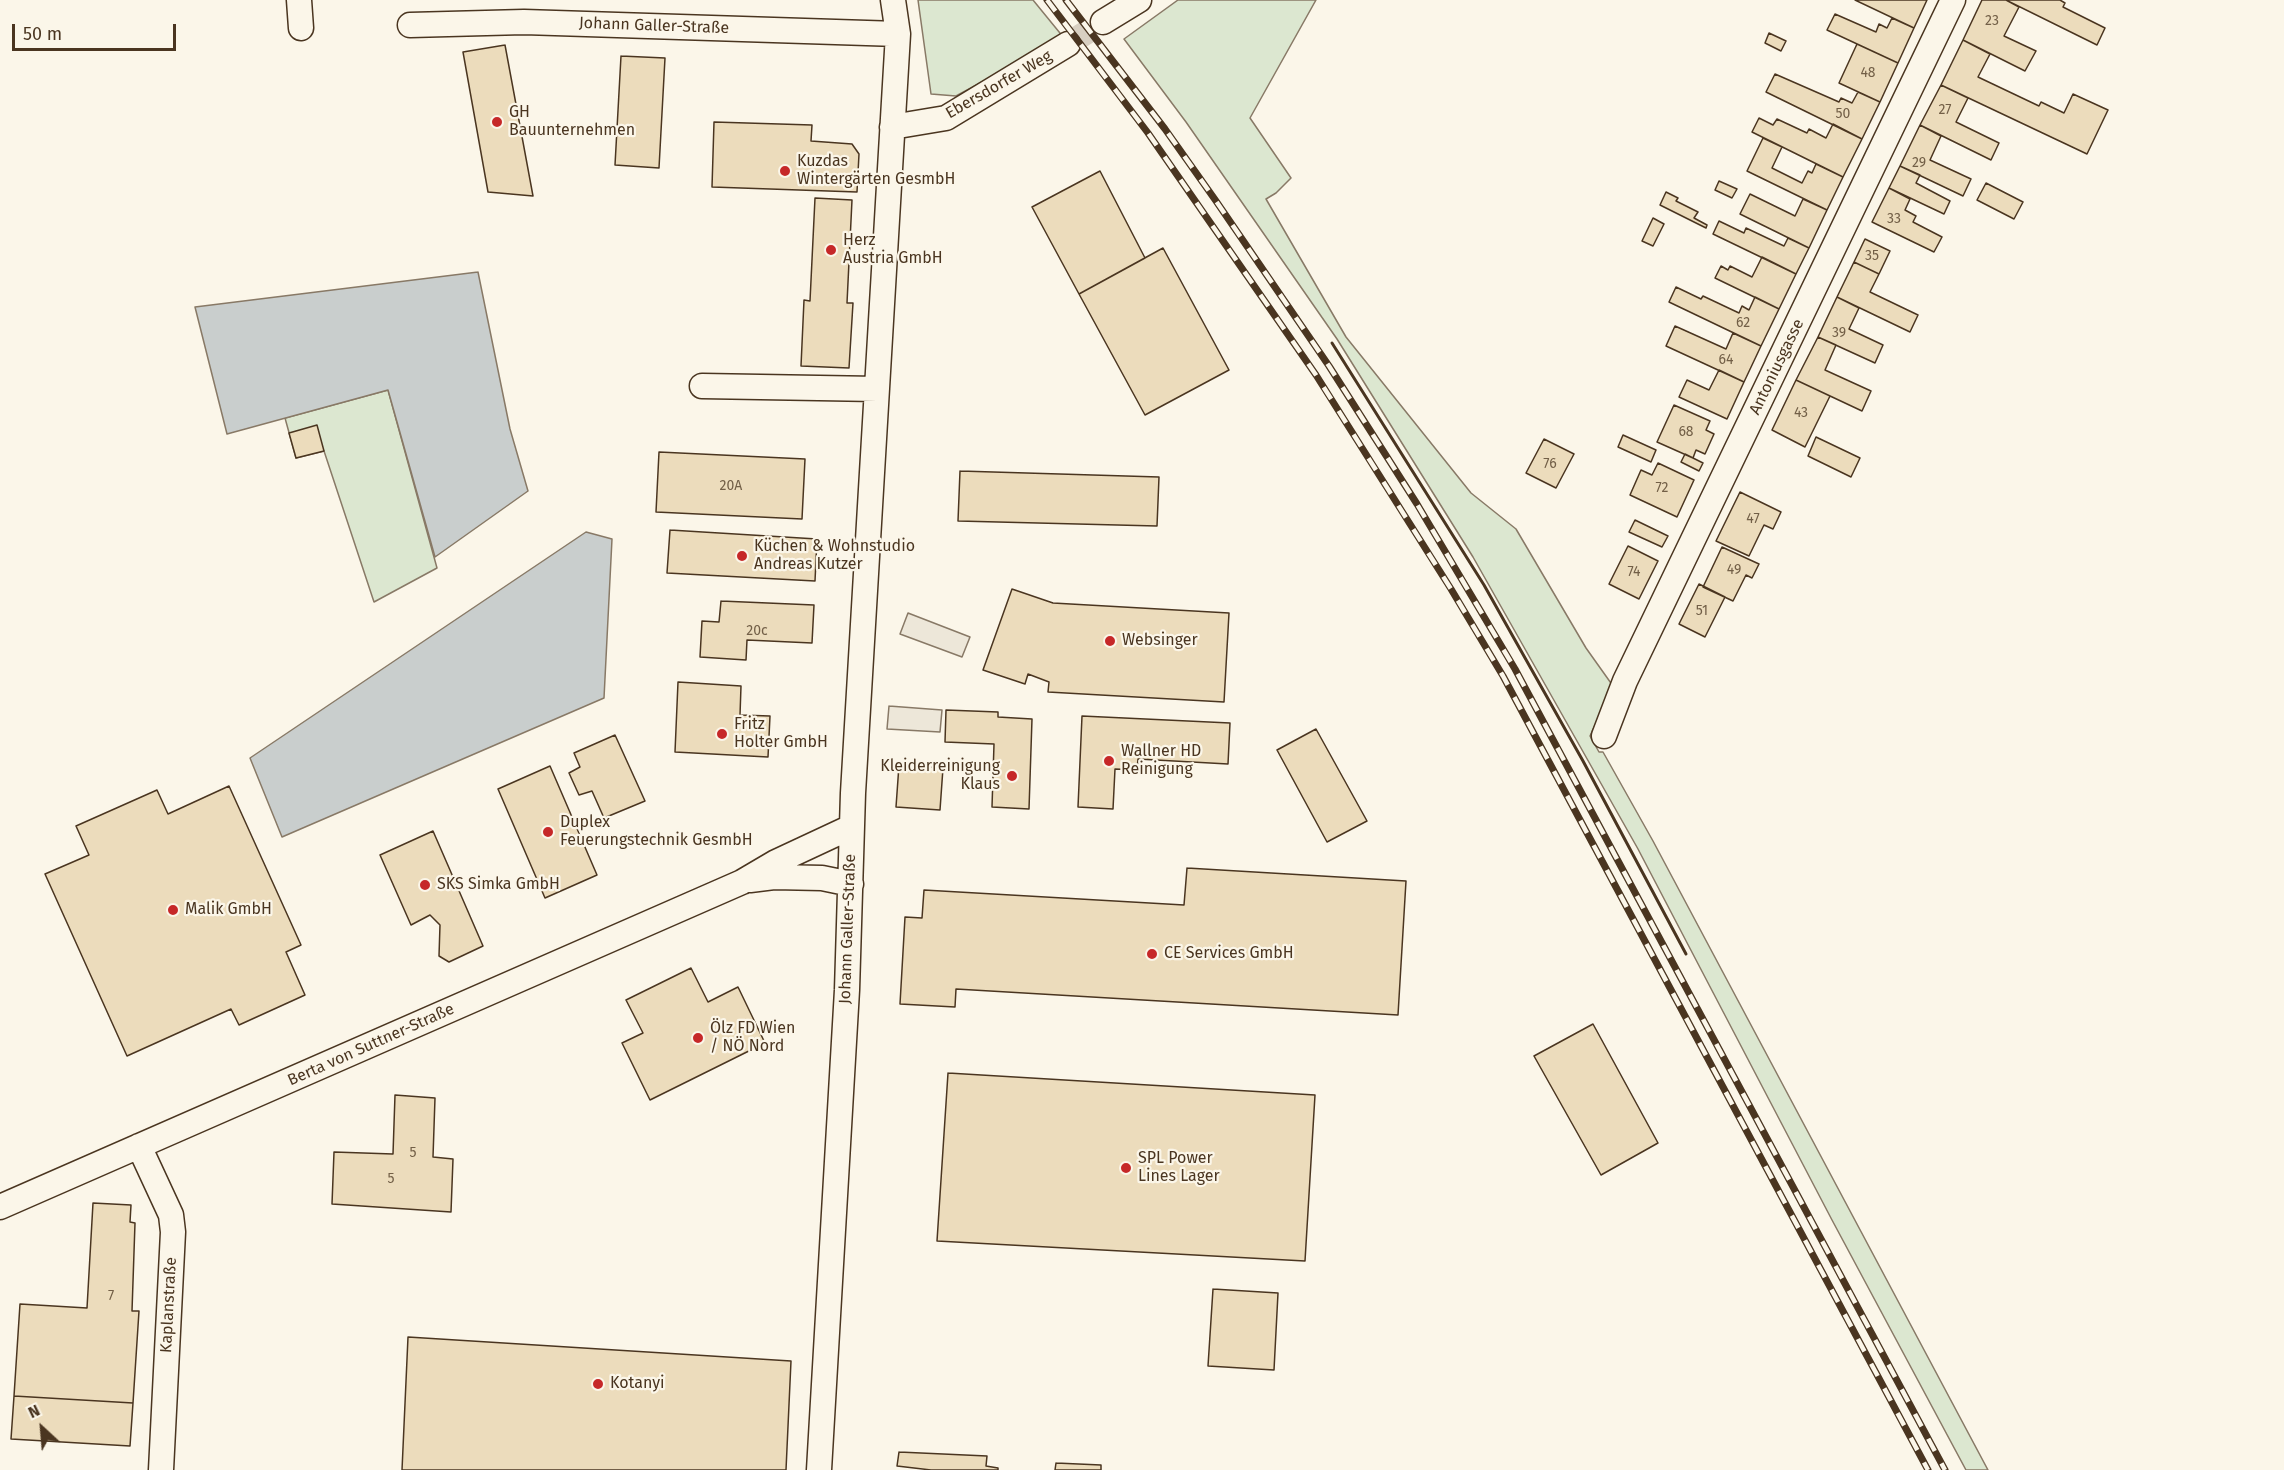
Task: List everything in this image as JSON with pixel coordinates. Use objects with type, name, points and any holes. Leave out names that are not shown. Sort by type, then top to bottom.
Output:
[{"type":"street","points":[[299,0],[301,28]]},
{"type":"street","name":"Johann Galler-Straße","points":[[819,1470],[850,884],[851,827],[898,34],[893,0]]},
{"type":"street","points":[[1103,22],[1139,0]]},
{"type":"street","name":"Antoniusgasse","points":[[1604,736],[1625,681],[1953,0]]},
{"type":"street","name":"Johann Galler-Straße","points":[[410,25],[524,22],[898,34]]},
{"type":"street","name":"Ebersdorfer Weg","points":[[892,127],[946,118],[1068,44]]},
{"type":"street","points":[[702,386],[877,389]]},
{"type":"street","name":"Berta von Suttner-Straße","points":[[0,1208],[742,882],[776,862],[851,827]]},
{"type":"street","name":"Berta von Suttner-Straße","points":[[742,882],[774,877],[822,878],[850,884]]},
{"type":"street","name":"Kaplanstraße","points":[[139,1146],[171,1215],[173,1232],[161,1470]]},
{"type":"green space","points":[[918,0],[1033,0],[1064,38],[956,96],[931,94]]},
{"type":"green space","points":[[1178,0],[1316,0],[1250,118],[1291,178],[1276,193],[1266,199],[1346,337],[1471,493],[1516,529],[1586,648],[1613,686],[1590,736],[1599,752],[1603,752],[1653,841],[1988,1470],[1966,1470],[1638,849],[1473,557],[1337,339],[1186,122],[1124,39]]},
{"type":"green space","points":[[388,390],[437,568],[374,602],[324,451],[296,458],[285,418]]},
{"type":"shaded area","points":[[478,272],[510,429],[528,491],[435,557],[388,390],[227,434],[195,307]]},
{"type":"shaded area","points":[[586,532],[612,539],[604,698],[282,837],[250,758]]},
{"type":"shaded area","points":[[908,613],[970,637],[962,657],[900,634]]},
{"type":"shaded area","points":[[889,706],[942,710],[940,732],[887,729]]},
{"type":"building","points":[[1855,0],[1927,0],[1914,28]]},
{"type":"building","points":[[1982,0],[2006,0],[2019,7],[2004,36],[2036,51],[2025,71],[1963,40]]},
{"type":"building","points":[[2006,0],[2060,0],[2065,3],[2063,7],[2105,28],[2097,45]]},
{"type":"building","points":[[1835,14],[1876,32],[1879,24],[1887,28],[1892,18],[1914,28],[1898,63],[1827,30]]},
{"type":"building","points":[[1769,33],[1786,41],[1781,51],[1765,43]]},
{"type":"building","points":[[1963,40],[1990,54],[1978,77],[2039,106],[2041,102],[2064,113],[2073,94],[2108,110],[2087,154],[1941,85]]},
{"type":"building","points":[[1857,44],[1898,63],[1880,102],[1839,83]]},
{"type":"building","name":"GH Bauunternehmen","points":[[505,45],[533,196],[488,192],[463,52]]},
{"type":"building","points":[[621,56],[665,58],[659,168],[615,165]]},
{"type":"building","points":[[1775,74],[1839,102],[1841,98],[1852,103],[1858,92],[1880,102],[1862,139],[1766,92]]},
{"type":"building","points":[[1941,85],[1968,98],[1956,122],[1999,143],[1991,160],[1920,125]]},
{"type":"building","points":[[1759,118],[1773,125],[1777,119],[1807,133],[1809,129],[1826,138],[1833,124],[1862,139],[1843,177],[1752,132]]},
{"type":"building","name":"Kuzdas Wintergärten GesmbH","points":[[714,122],[812,125],[811,141],[852,144],[859,154],[857,192],[712,187]]},
{"type":"building","points":[[1920,125],[1941,136],[1930,160],[1971,179],[1963,196],[1900,166]]},
{"type":"building","points":[[1763,138],[1782,147],[1772,168],[1802,183],[1808,171],[1812,173],[1816,164],[1843,177],[1827,210],[1747,171]]},
{"type":"building","points":[[1900,166],[1920,175],[1916,183],[1950,201],[1944,214],[1889,188]]},
{"type":"building","points":[[1100,171],[1145,258],[1079,294],[1032,207]]},
{"type":"building","points":[[1719,181],[1737,189],[1732,198],[1715,190]]},
{"type":"building","points":[[1986,183],[2023,202],[2014,219],[1977,200]]},
{"type":"building","points":[[1889,188],[1910,199],[1905,210],[1916,216],[1913,222],[1942,237],[1934,252],[1872,222]]},
{"type":"building","points":[[1666,192],[1678,198],[1676,201],[1698,212],[1694,218],[1707,225],[1706,228],[1660,205]]},
{"type":"building","points":[[1750,194],[1795,216],[1803,199],[1827,210],[1809,248],[1740,214]]},
{"type":"building","name":"Herz Austria GmbH","points":[[815,198],[852,200],[847,303],[853,303],[849,368],[801,366],[804,300],[810,301]]},
{"type":"building","points":[[1653,218],[1664,224],[1653,246],[1642,241]]},
{"type":"building","points":[[1719,221],[1744,233],[1746,228],[1784,246],[1788,238],[1809,248],[1796,274],[1713,234]]},
{"type":"building","points":[[1865,239],[1890,251],[1879,274],[1854,262]]},
{"type":"building","points":[[1163,248],[1229,370],[1145,415],[1079,294]]},
{"type":"building","points":[[1762,257],[1796,274],[1779,309],[1715,278],[1721,266],[1728,270],[1730,266],[1752,277]]},
{"type":"building","points":[[1854,262],[1879,274],[1870,292],[1918,315],[1910,332],[1837,297]]},
{"type":"building","points":[[1676,287],[1701,299],[1703,296],[1739,313],[1742,306],[1749,310],[1755,297],[1779,309],[1761,346],[1669,302]]},
{"type":"building","points":[[1837,297],[1859,308],[1849,329],[1883,345],[1875,363],[1818,337]]},
{"type":"building","points":[[1675,326],[1726,349],[1733,333],[1761,346],[1744,382],[1666,346]]},
{"type":"building","points":[[1818,337],[1836,345],[1825,370],[1871,391],[1862,411],[1796,380]]},
{"type":"building","points":[[1719,370],[1744,382],[1727,419],[1679,397],[1687,380],[1709,390]]},
{"type":"building","points":[[1796,380],[1830,396],[1805,447],[1772,430]]},
{"type":"building","points":[[1674,405],[1710,421],[1706,430],[1714,434],[1705,454],[1696,450],[1693,458],[1657,442]]},
{"type":"building","points":[[317,425],[324,451],[296,458],[289,433]]},
{"type":"building","points":[[1623,435],[1656,450],[1651,462],[1618,447]]},
{"type":"building","points":[[1816,437],[1860,458],[1851,477],[1808,456]]},
{"type":"building","points":[[1544,439],[1574,454],[1556,488],[1526,473]]},
{"type":"building","points":[[659,452],[805,459],[802,519],[656,512]]},
{"type":"building","points":[[1685,454],[1703,463],[1699,471],[1681,462]]},
{"type":"building","points":[[1658,463],[1694,480],[1677,517],[1630,495],[1641,470],[1652,475]]},
{"type":"building","points":[[960,471],[1159,477],[1157,526],[958,521]]},
{"type":"building","points":[[1740,492],[1781,512],[1773,529],[1764,525],[1749,556],[1716,541]]},
{"type":"building","points":[[1635,520],[1668,536],[1662,547],[1629,532]]},
{"type":"building","name":"Küchen & Wohnstudio Andreas Kutzer","points":[[670,530],[817,539],[815,581],[667,573]]},
{"type":"building","points":[[1628,546],[1658,561],[1639,599],[1609,584]]},
{"type":"building","points":[[1722,547],[1759,564],[1752,578],[1746,575],[1733,601],[1703,587]]},
{"type":"building","points":[[1699,584],[1725,597],[1705,637],[1679,624]]},
{"type":"building","name":"Websinger","points":[[1012,589],[1053,603],[1229,613],[1224,702],[1048,692],[1049,682],[1028,674],[1025,684],[983,670]]},
{"type":"building","points":[[721,601],[814,605],[812,643],[747,640],[746,660],[700,657],[702,621],[719,622]]},
{"type":"building","name":"Fritz Holter GmbH","points":[[678,682],[741,686],[740,715],[770,716],[768,757],[675,752]]},
{"type":"building","name":"Kleiderreinigung Klaus","points":[[946,710],[998,712],[998,717],[1032,719],[1029,809],[992,807],[994,744],[945,742]]},
{"type":"building","name":"Wallner HD Reinigung","points":[[1082,716],[1230,723],[1228,764],[1138,759],[1137,770],[1115,769],[1113,809],[1078,807]]},
{"type":"building","points":[[1316,729],[1367,821],[1327,842],[1277,750]]},
{"type":"building","points":[[615,735],[645,801],[604,818],[592,791],[579,795],[569,773],[580,767],[574,753]]},
{"type":"building","points":[[899,765],[943,768],[940,810],[896,807]]},
{"type":"building","name":"Duplex Feuerungstechnik GesmbH","points":[[550,766],[597,875],[545,898],[498,789]]},
{"type":"building","name":"Malik GmbH","points":[[229,786],[301,945],[286,952],[305,995],[239,1025],[231,1009],[127,1056],[45,874],[89,855],[76,826],[157,790],[168,814]]},
{"type":"building","name":"SKS Simka GmbH","points":[[433,831],[483,946],[449,962],[439,956],[440,925],[430,915],[411,925],[380,855]]},
{"type":"building","name":"CE Services GmbH","points":[[1187,868],[1406,881],[1398,1015],[956,989],[955,1007],[900,1004],[905,917],[922,918],[924,890],[1184,905]]},
{"type":"building","name":"Ölz FD Wien / NÖ Nord","points":[[691,968],[708,1002],[738,987],[765,1043],[650,1100],[622,1043],[643,1033],[626,1000]]},
{"type":"building","points":[[1593,1024],[1658,1143],[1601,1175],[1534,1056]]},
{"type":"building","name":"SPL Power Lines Lager","points":[[948,1073],[1315,1095],[1305,1261],[937,1241]]},
{"type":"building","points":[[395,1095],[435,1098],[433,1157],[453,1159],[451,1212],[332,1204],[334,1152],[393,1154]]},
{"type":"building","points":[[93,1203],[131,1205],[130,1222],[135,1223],[132,1311],[139,1311],[133,1403],[14,1396],[20,1304],[87,1308]]},
{"type":"building","points":[[1213,1289],[1278,1293],[1274,1370],[1208,1366]]},
{"type":"building","name":"Kotanyi","points":[[408,1337],[791,1361],[786,1470],[402,1470]]},
{"type":"building","points":[[14,1396],[133,1403],[130,1446],[11,1439]]},
{"type":"building","points":[[899,1452],[987,1456],[986,1466],[998,1468],[998,1470],[931,1470],[897,1466]]},
{"type":"building","points":[[1056,1463],[1101,1465],[1101,1470],[1055,1470]]},
{"type":"tunnel","points":[[1068,44],[1103,22]]},
{"type":"railway","points":[[1047,0],[1148,133],[1316,375],[1451,589],[1503,676],[1928,1470]]},
{"type":"railway","points":[[1066,0],[1165,129],[1216,201],[1329,366],[1417,504],[1515,669],[1945,1470]]},
{"type":"wall","points":[[1332,343],[1484,585],[1583,761],[1686,954]]},
{"type":"place","name":"GH Bauunternehmen","points":[[497,122]]},
{"type":"place","name":"Kuzdas Wintergärten GesmbH","points":[[785,171]]},
{"type":"place","name":"Herz Austria GmbH","points":[[831,250]]},
{"type":"place","name":"Küchen & Wohnstudio Andreas Kutzer","points":[[742,556]]},
{"type":"place","name":"Websinger","points":[[1110,641]]},
{"type":"place","name":"Fritz Holter GmbH","points":[[722,734]]},
{"type":"place","name":"Wallner HD Reinigung","points":[[1109,761]]},
{"type":"place","name":"Kleiderreinigung Klaus","points":[[1012,776]]},
{"type":"place","name":"Duplex Feuerungstechnik GesmbH","points":[[548,832]]},
{"type":"place","name":"SKS Simka GmbH","points":[[425,885]]},
{"type":"place","name":"Malik GmbH","points":[[173,910]]},
{"type":"place","name":"CE Services GmbH","points":[[1152,954]]},
{"type":"place","name":"Ölz FD Wien / NÖ Nord","points":[[698,1038]]},
{"type":"place","name":"SPL Power Lines Lager","points":[[1126,1168]]},
{"type":"place","name":"Kotanyi","points":[[598,1384]]}]
